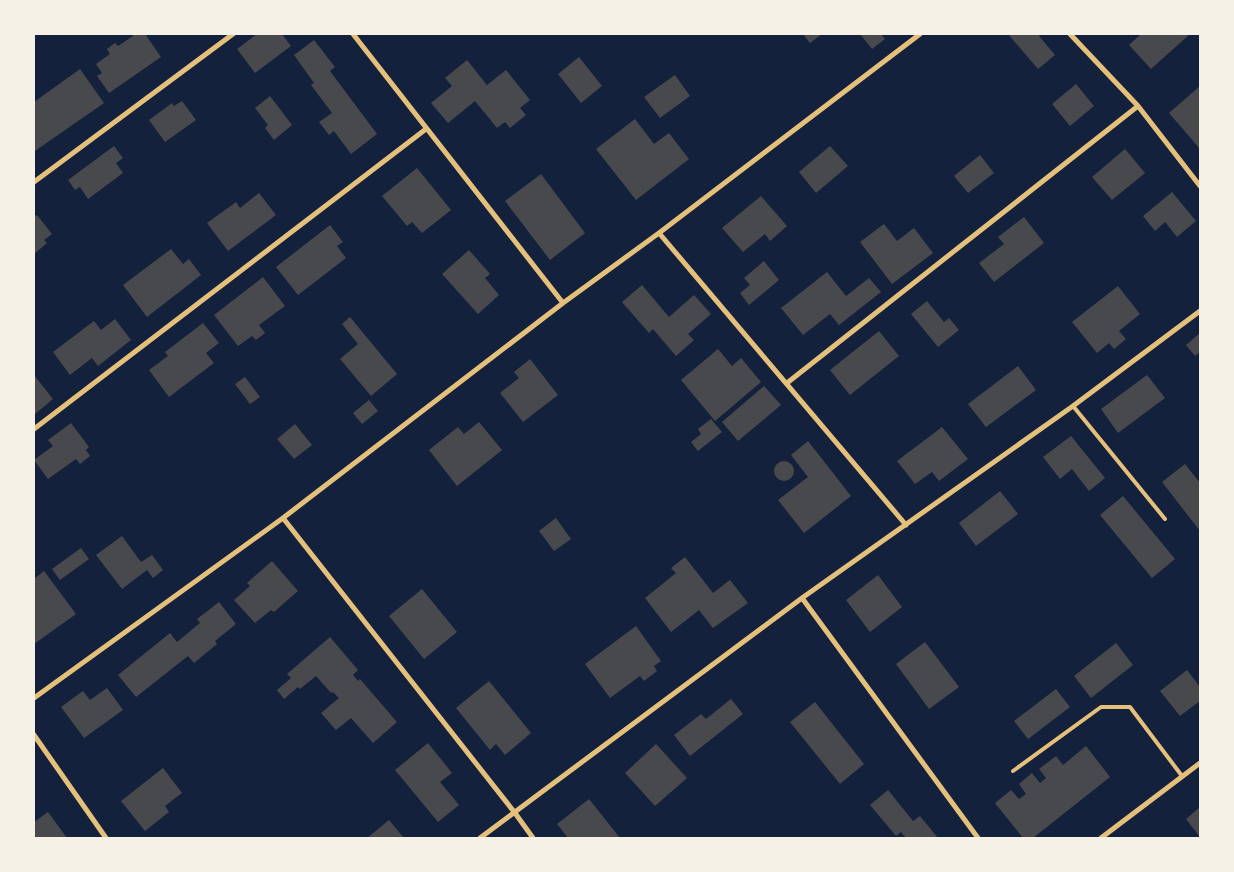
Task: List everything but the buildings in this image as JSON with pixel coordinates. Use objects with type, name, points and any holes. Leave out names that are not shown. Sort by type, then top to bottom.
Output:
[{"type":"street","points":[[34,182],[233,34]]},
{"type":"street","points":[[353,34],[563,303]]},
{"type":"street","points":[[34,698],[283,518],[563,303],[920,34]]},
{"type":"street","points":[[1070,34],[1138,106],[1200,186]]},
{"type":"street","points":[[787,383],[1138,106]]},
{"type":"street","points":[[34,429],[426,129]]},
{"type":"street","points":[[658,233],[906,525]]},
{"type":"street","points":[[480,838],[802,598],[1073,406],[1200,311]]},
{"type":"street","points":[[283,518],[533,838]]},
{"type":"street","points":[[802,598],[978,838]]},
{"type":"street","points":[[34,735],[106,838]]},
{"type":"street","points":[[1101,838],[1200,763]]},
{"type":"lane","points":[[1073,406],[1165,519]]},
{"type":"lane","points":[[1013,772],[1101,707],[1130,707],[1182,776]]}]
